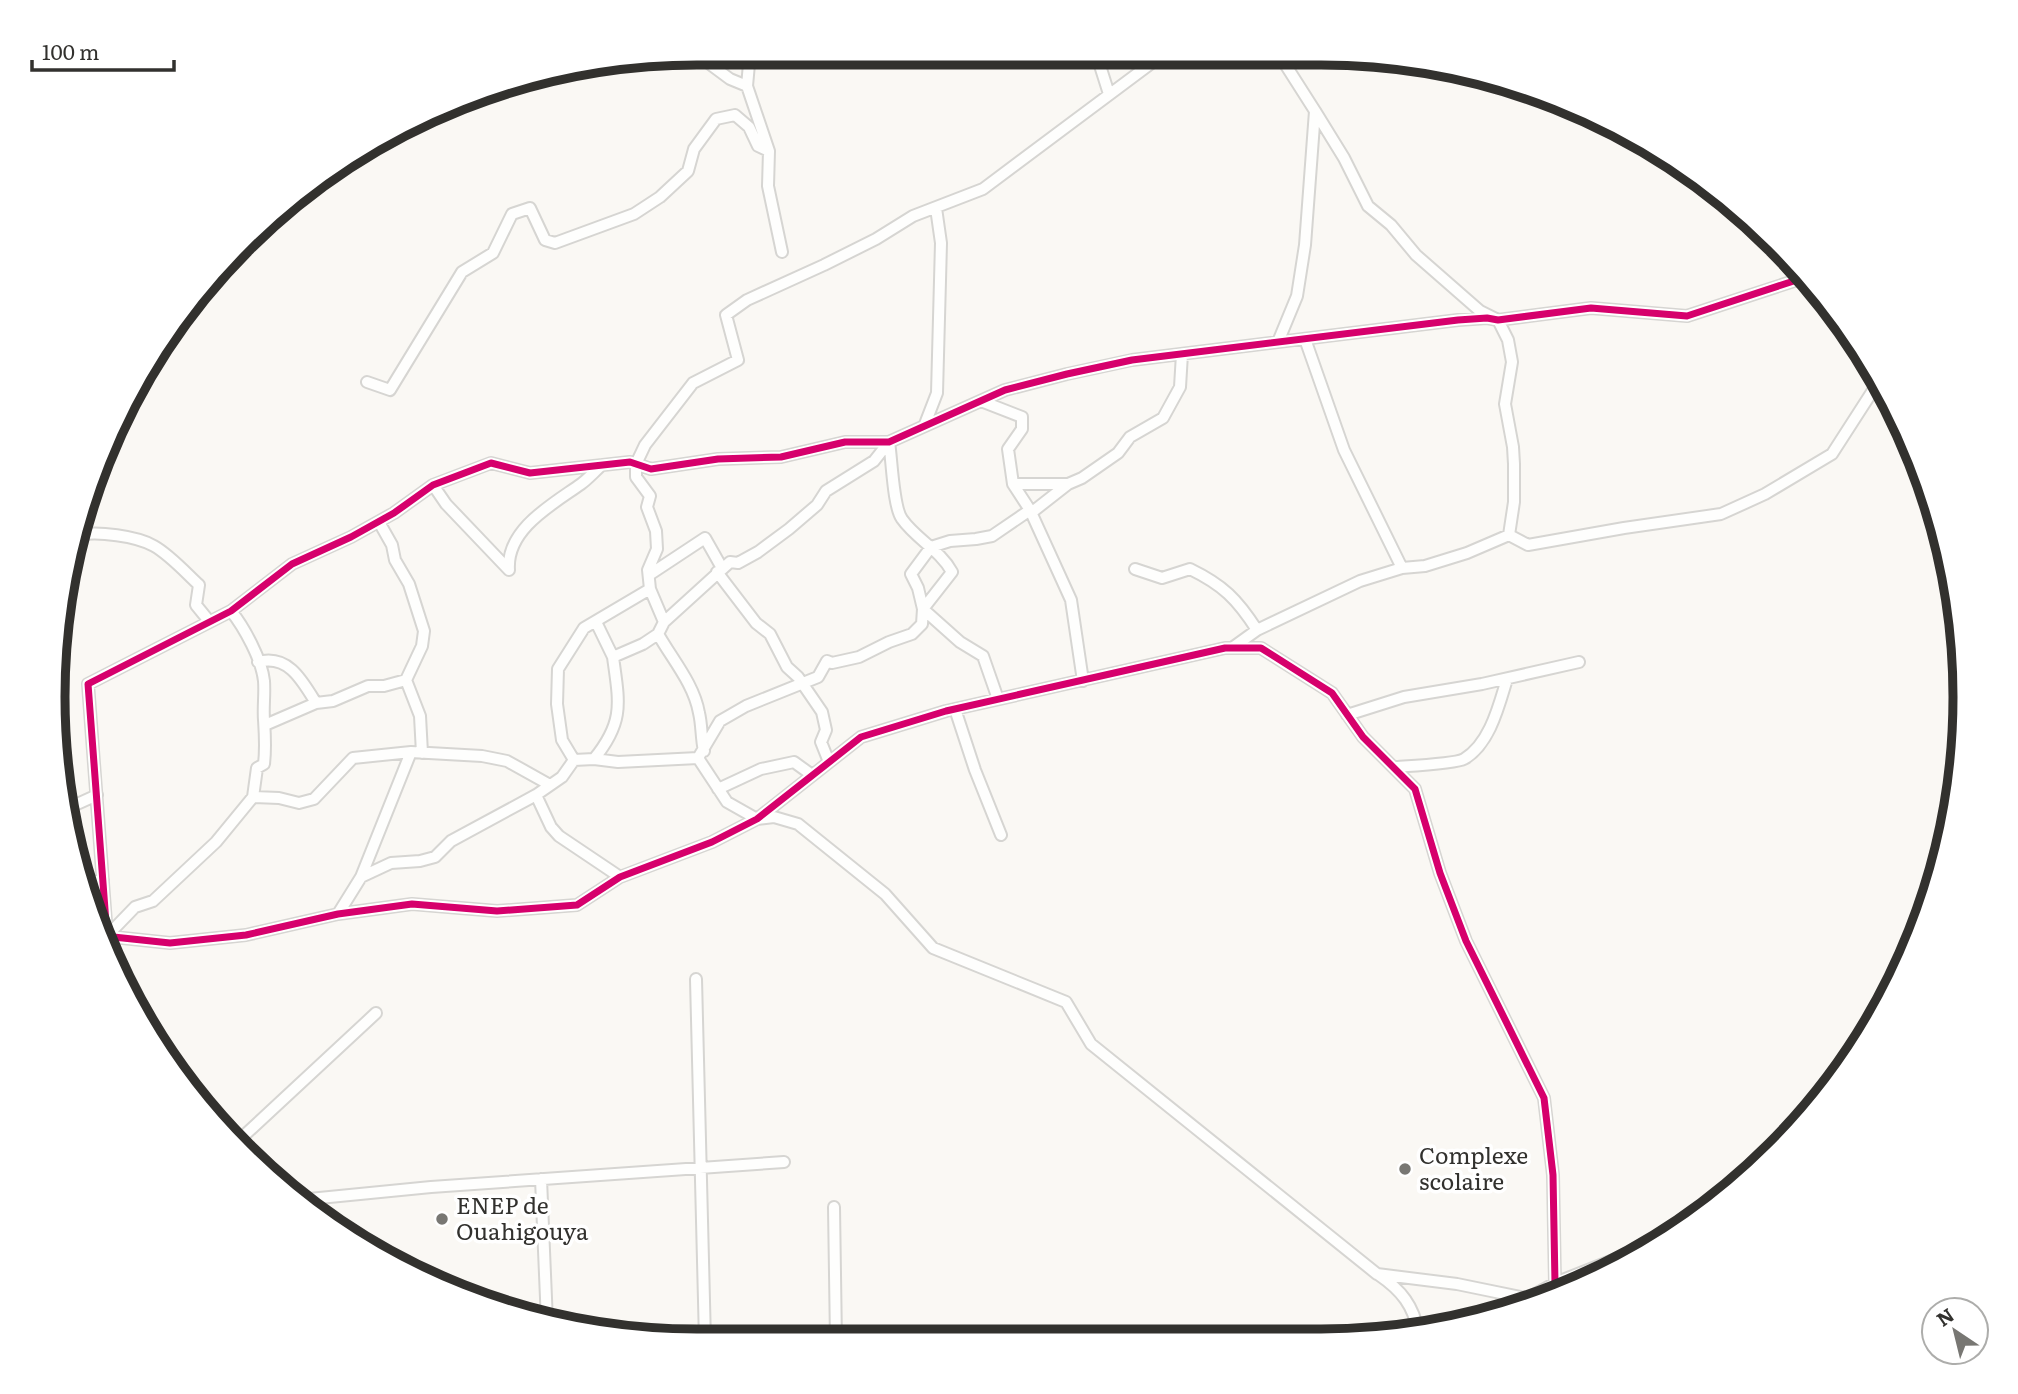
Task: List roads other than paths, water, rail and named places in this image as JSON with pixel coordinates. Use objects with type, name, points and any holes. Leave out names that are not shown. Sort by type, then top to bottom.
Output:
[{"type":"street","points":[[711,65],[730,79],[747,86]]},
{"type":"street","points":[[749,65],[747,86],[769,151],[768,186],[782,252]]},
{"type":"street","points":[[1100,65],[1109,94]]},
{"type":"street","points":[[664,622],[650,589],[649,570],[657,549],[656,531],[648,507],[650,496],[636,477],[636,464],[645,445],[693,383],[738,360],[726,315],[747,299],[800,277],[876,239],[914,216],[983,189],[1148,65]]},
{"type":"street","points":[[1286,65],[1349,168],[1368,206],[1391,225],[1425,263],[1480,311],[1498,320],[1508,340],[1512,362],[1505,404],[1514,464],[1514,502],[1509,535]]},
{"type":"street","points":[[1278,342],[1297,296],[1299,284],[1305,245],[1315,111]]},
{"type":"street","points":[[367,382],[390,390],[462,272],[493,253],[512,214],[530,208],[545,240],[555,243],[634,214],[660,197],[688,171],[694,149],[716,118],[735,115],[749,127],[758,146],[769,151]]},
{"type":"street","points":[[925,424],[937,393],[942,243],[936,208]]},
{"type":"street","points":[[613,657],[658,634],[664,622],[719,570],[730,562],[738,563],[768,545],[817,505],[825,491],[874,461],[889,442],[1004,390],[1067,373],[1132,360],[1458,320],[1498,320],[1591,308],[1687,316],[1796,280]]},
{"type":"street","points":[[1305,339],[1344,450],[1402,568]]},
{"type":"street","points":[[701,755],[720,721],[746,706],[818,677],[827,661],[832,663],[859,657],[912,634],[922,624],[923,609],[911,574],[931,547],[950,541],[992,536],[1118,453],[1130,437],[1164,418],[1180,387],[1182,354]]},
{"type":"street","points":[[1509,535],[1528,545],[1721,514],[1765,494],[1832,454],[1874,390]]},
{"type":"street","points":[[981,401],[1023,417],[1022,429],[1008,449],[1013,484],[1031,511],[1071,600],[1083,681]]},
{"type":"street","points":[[104,916],[88,684],[231,611],[292,564],[379,522],[433,485],[491,463],[530,473],[630,462],[651,469],[718,459],[781,457],[845,442],[889,442]]},
{"type":"street","points":[[889,442],[894,468],[894,488],[901,518],[946,562],[952,572],[923,609]]},
{"type":"street","points":[[433,485],[446,504],[509,570],[508,556],[529,523],[601,465]]},
{"type":"street","points":[[1013,484],[1068,484]]},
{"type":"street","points":[[338,914],[362,877],[416,752],[420,716],[406,680],[422,646],[424,631],[409,584],[395,560],[392,545],[379,522]]},
{"type":"street","points":[[86,534],[125,537],[154,545],[200,585],[196,605],[209,621]]},
{"type":"street","points":[[1232,648],[1257,630],[1360,581],[1402,568],[1425,566],[1467,553],[1509,535]]},
{"type":"street","points":[[649,575],[705,538],[719,570],[756,623],[770,634],[787,667],[822,712],[826,730],[821,742],[829,762]]},
{"type":"street","points":[[1135,569],[1162,578],[1190,569],[1219,583],[1247,614],[1257,630]]},
{"type":"street","points":[[574,760],[562,740],[557,704],[558,669],[584,628],[650,589]]},
{"type":"street","points":[[923,609],[960,642],[983,656],[998,699]]},
{"type":"street","points":[[110,932],[135,907],[153,901],[216,842],[253,797],[257,768],[264,764],[267,743],[264,681],[240,623],[231,611]]},
{"type":"street","points":[[594,759],[610,739],[616,723],[619,699],[613,657],[596,622]]},
{"type":"street","points":[[658,634],[689,684],[700,714],[701,755],[727,802],[757,819],[774,817],[798,824],[886,894],[933,948],[1066,1002],[1091,1044],[1377,1274],[1397,1287],[1411,1307],[1415,1322]]},
{"type":"street","points":[[112,938],[170,943],[246,935],[338,914],[412,904],[497,911],[577,905],[620,877],[712,842],[757,819],[861,737],[998,699],[1232,648],[1261,648],[1332,693],[1363,737],[1415,789],[1440,873],[1466,941],[1544,1098],[1553,1175],[1555,1283]]},
{"type":"street","points":[[258,662],[269,659],[285,663],[303,682],[316,703]]},
{"type":"street","points":[[1347,715],[1404,697],[1507,679],[1579,662]]},
{"type":"street","points":[[1394,767],[1450,763],[1464,759],[1490,731],[1507,679]]},
{"type":"street","points":[[265,725],[316,703],[333,701],[368,686],[384,686],[406,680]]},
{"type":"street","points":[[955,709],[975,770],[1001,835]]},
{"type":"street","points":[[253,797],[279,798],[299,803],[314,799],[353,758],[416,752],[482,756],[507,761],[550,785]]},
{"type":"street","points":[[574,760],[618,762],[701,755]]},
{"type":"street","points":[[362,877],[391,863],[435,857],[451,841],[536,795],[562,777],[574,760]]},
{"type":"street","points":[[718,789],[761,769],[794,762],[812,775]]},
{"type":"street","points":[[74,805],[97,795]]},
{"type":"street","points":[[536,795],[551,827],[559,836],[620,877]]},
{"type":"street","points":[[92,882],[103,880]]},
{"type":"street","points":[[696,979],[705,1329]]},
{"type":"street","points":[[243,1137],[376,1013]]},
{"type":"street","points":[[312,1199],[784,1162]]},
{"type":"street","points":[[541,1179],[547,1311]]},
{"type":"street","points":[[834,1207],[836,1329]]},
{"type":"street","points":[[1546,1288],[1586,1271]]},
{"type":"street","points":[[1377,1274],[1457,1284],[1521,1297]]},
{"type":"place","name":"Complexe scolaire","points":[[1405,1169]]},
{"type":"place","name":"ENEP de Ouahigouya","points":[[442,1219]]}]
